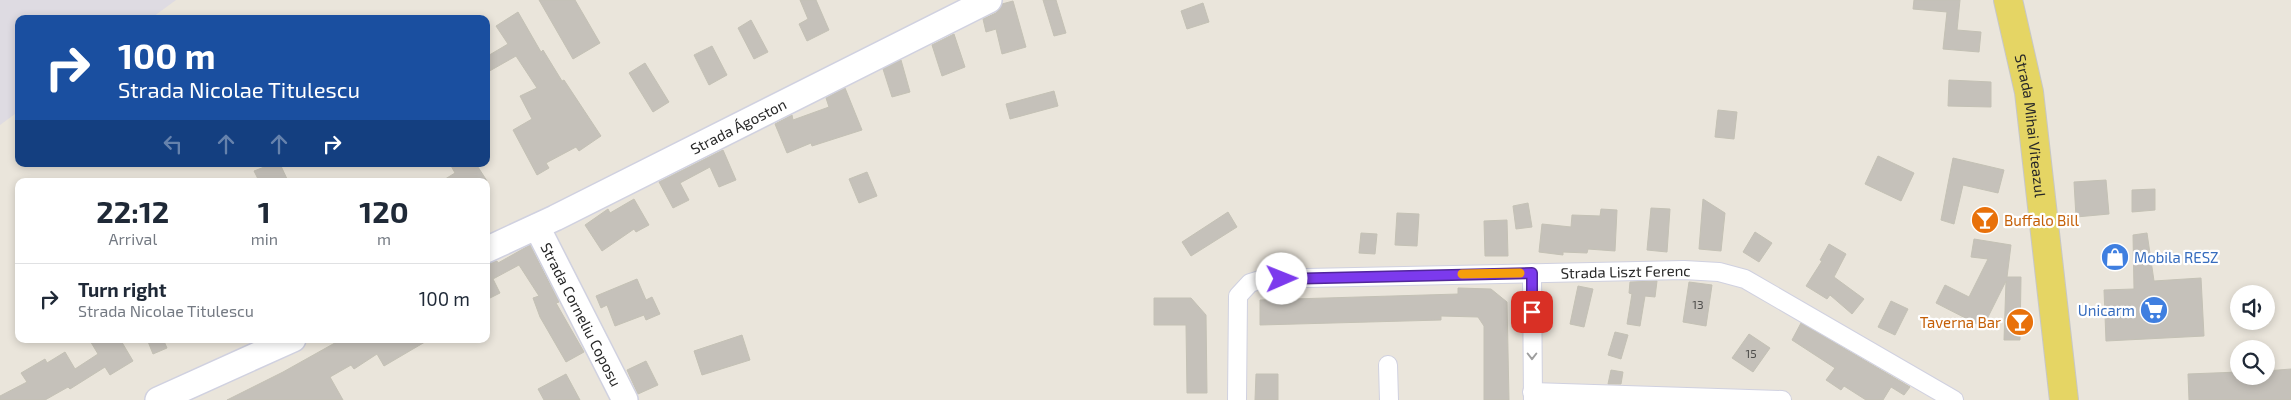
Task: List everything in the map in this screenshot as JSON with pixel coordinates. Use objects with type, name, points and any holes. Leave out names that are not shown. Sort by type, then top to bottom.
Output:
[{"type":"main road","name":"Strada Ágoston","points":[[490,248],[537,227],[990,0]]},
{"type":"main road","name":"Strada Mihai Viteazul","points":[[2008,0],[2028,92],[2064,400]]},
{"type":"main road","name":"Strada Corneliu Coposu","points":[[537,227],[625,400]]},
{"type":"main road","points":[[158,400],[191,393],[285,343]]},
{"type":"street","name":"Strada Liszt Ferenc","points":[[1237,400],[1238,296],[1250,284],[1262,279],[1684,270],[1719,272],[1745,280],[1954,400]]},
{"type":"street","points":[[1532,273],[1533,396],[1782,400]]},
{"type":"street","points":[[1388,365],[1389,400]]},
{"type":"shaded area","points":[[0,0],[176,0],[155,15],[15,15],[15,114],[0,125]]},
{"type":"building","points":[[539,0],[575,0],[600,43],[573,59]]},
{"type":"building","points":[[800,0],[816,0],[829,30],[807,41],[799,24],[808,19]]},
{"type":"building","points":[[1043,0],[1056,0],[1066,33],[1054,36]]},
{"type":"building","points":[[1914,0],[1960,0],[1957,30],[1981,32],[1979,52],[1943,49],[1947,12],[1913,9]]},
{"type":"building","points":[[1013,1],[1026,47],[1002,54],[996,29],[986,32],[983,19],[996,13],[1002,4]]},
{"type":"building","points":[[1203,3],[1209,22],[1187,29],[1181,11]]},
{"type":"building","points":[[518,12],[541,52],[543,50],[562,81],[564,80],[601,136],[579,151],[576,147],[546,163],[549,168],[537,175],[513,130],[532,119],[520,96],[537,88],[516,56],[490,71],[490,55],[508,44],[496,26]]},
{"type":"building","points":[[751,20],[768,52],[754,59],[738,28]]},
{"type":"building","points":[[954,34],[965,67],[942,76],[932,45]]},
{"type":"building","points":[[712,46],[727,75],[709,85],[694,55]]},
{"type":"building","points":[[901,60],[910,92],[892,97],[883,69]]},
{"type":"building","points":[[645,63],[669,102],[653,112],[629,73]]},
{"type":"building","points":[[1949,80],[1991,82],[1991,107],[1948,106]]},
{"type":"building","points":[[845,88],[862,130],[812,146],[811,143],[787,153],[775,124],[792,115],[793,120],[829,107],[826,98]]},
{"type":"building","points":[[1054,91],[1058,106],[1010,119],[1006,104]]},
{"type":"building","points":[[1718,110],[1737,112],[1734,139],[1715,137]]},
{"type":"building","points":[[723,150],[736,180],[719,187],[710,167],[680,183],[689,200],[673,208],[659,182]]},
{"type":"building","points":[[1878,156],[1914,173],[1901,201],[1865,184]]},
{"type":"building","points":[[1953,158],[2004,170],[1998,193],[1963,185],[1954,224],[1941,220]]},
{"type":"building","points":[[264,167],[281,167],[287,178],[258,178],[254,171]]},
{"type":"building","points":[[452,167],[478,167],[485,178],[447,178],[455,173]]},
{"type":"building","points":[[867,172],[877,196],[859,203],[849,179]]},
{"type":"building","points":[[2106,180],[2109,214],[2076,217],[2074,182]]},
{"type":"building","points":[[2155,189],[2155,210],[2132,212],[2132,190]]},
{"type":"building","points":[[634,199],[649,225],[636,232],[634,229],[602,251],[585,225],[608,209],[610,213]]},
{"type":"building","points":[[1703,199],[1725,213],[1721,251],[1699,249]]},
{"type":"building","points":[[1528,203],[1532,227],[1516,229],[1513,206]]},
{"type":"building","points":[[1651,208],[1670,209],[1667,252],[1647,250]]},
{"type":"building","points":[[1601,209],[1617,210],[1615,251],[1588,249],[1587,253],[1563,252],[1563,255],[1539,252],[1542,224],[1571,227],[1572,215],[1600,216]]},
{"type":"building","points":[[1228,212],[1237,227],[1191,256],[1182,242]]},
{"type":"building","points":[[1397,213],[1419,214],[1417,246],[1395,245]]},
{"type":"building","points":[[1507,220],[1508,256],[1485,256],[1484,221]]},
{"type":"building","points":[[1755,232],[1772,243],[1759,262],[1743,252]]},
{"type":"building","points":[[1361,233],[1377,234],[1375,254],[1359,253]]},
{"type":"building","name":"Unicarm","points":[[2147,233],[2154,281],[2201,278],[2204,336],[2106,341],[2104,290],[2134,289],[2133,235]]},
{"type":"building","points":[[1974,239],[2011,245],[2007,277],[2021,277],[2020,340],[2004,340],[2006,281],[1983,327],[1936,303],[1945,285],[1969,297],[1988,259],[1971,257]]},
{"type":"building","points":[[1829,244],[1846,254],[1834,277],[1864,299],[1852,314],[1830,295],[1827,299],[1806,286],[1822,261],[1820,260]]},
{"type":"building","points":[[530,245],[559,302],[556,303],[584,352],[566,362],[540,317],[533,298],[539,296],[519,265],[493,279],[500,293],[490,298],[490,263],[497,261],[498,263]]},
{"type":"building","points":[[637,279],[646,300],[652,297],[660,314],[646,320],[644,315],[615,326],[607,305],[601,308],[596,296]]},
{"type":"building","points":[[1657,281],[1655,297],[1645,296],[1640,326],[1627,324],[1632,294],[1629,293],[1630,282]]},
{"type":"building","points":[[1689,282],[1712,285],[1706,326],[1683,322]]},
{"type":"building","points":[[1578,286],[1593,289],[1584,327],[1570,324]]},
{"type":"building","points":[[1458,288],[1491,289],[1507,302],[1509,400],[1484,400],[1484,326],[1478,317],[1441,316],[1441,320],[1260,325],[1260,300],[1458,294]]},
{"type":"building","points":[[1154,298],[1191,298],[1206,315],[1207,393],[1187,393],[1186,325],[1154,325]]},
{"type":"building","points":[[1891,301],[1908,309],[1895,335],[1878,327]]},
{"type":"building","points":[[1801,323],[1910,387],[1904,395],[1891,387],[1883,400],[1866,400],[1844,386],[1841,390],[1826,380],[1835,368],[1792,340]]},
{"type":"building","points":[[1615,332],[1628,335],[1621,359],[1608,355]]},
{"type":"building","points":[[1749,334],[1770,348],[1753,372],[1732,358]]},
{"type":"building","points":[[742,335],[750,360],[702,375],[694,351]]},
{"type":"building","points":[[91,343],[122,343],[133,361],[110,375],[105,367],[70,389],[68,387],[45,400],[0,400],[0,396],[27,382],[21,373],[45,359],[47,363],[65,352],[75,369],[98,354]]},
{"type":"building","points":[[149,343],[165,343],[167,348],[153,354]]},
{"type":"building","points":[[335,343],[423,343],[384,366],[377,354],[354,369],[351,365],[330,377],[343,400],[227,400]]},
{"type":"building","points":[[646,361],[658,385],[638,394],[627,370]]},
{"type":"building","points":[[2291,369],[2291,400],[2189,400],[2188,374],[2230,372],[2230,385],[2275,385],[2275,370]]},
{"type":"building","points":[[1611,370],[1623,372],[1621,384],[1608,384]]},
{"type":"building","points":[[566,374],[580,400],[544,400],[538,389]]},
{"type":"building","points":[[1256,374],[1278,374],[1278,400],[1255,400]]},
{"type":"slow traffic","points":[[1462,274],[1520,273]]},
{"type":"place","name":"Buffalo Bill","points":[[1985,220]]},
{"type":"place","name":"Mobila RESZ","points":[[2115,257]]},
{"type":"place","name":"Unicarm","points":[[2154,310]]},
{"type":"place","name":"Taverna Bar","points":[[2020,322]]},
{"type":"route","points":[[1282,279],[1532,273],[1532,312]]}]
